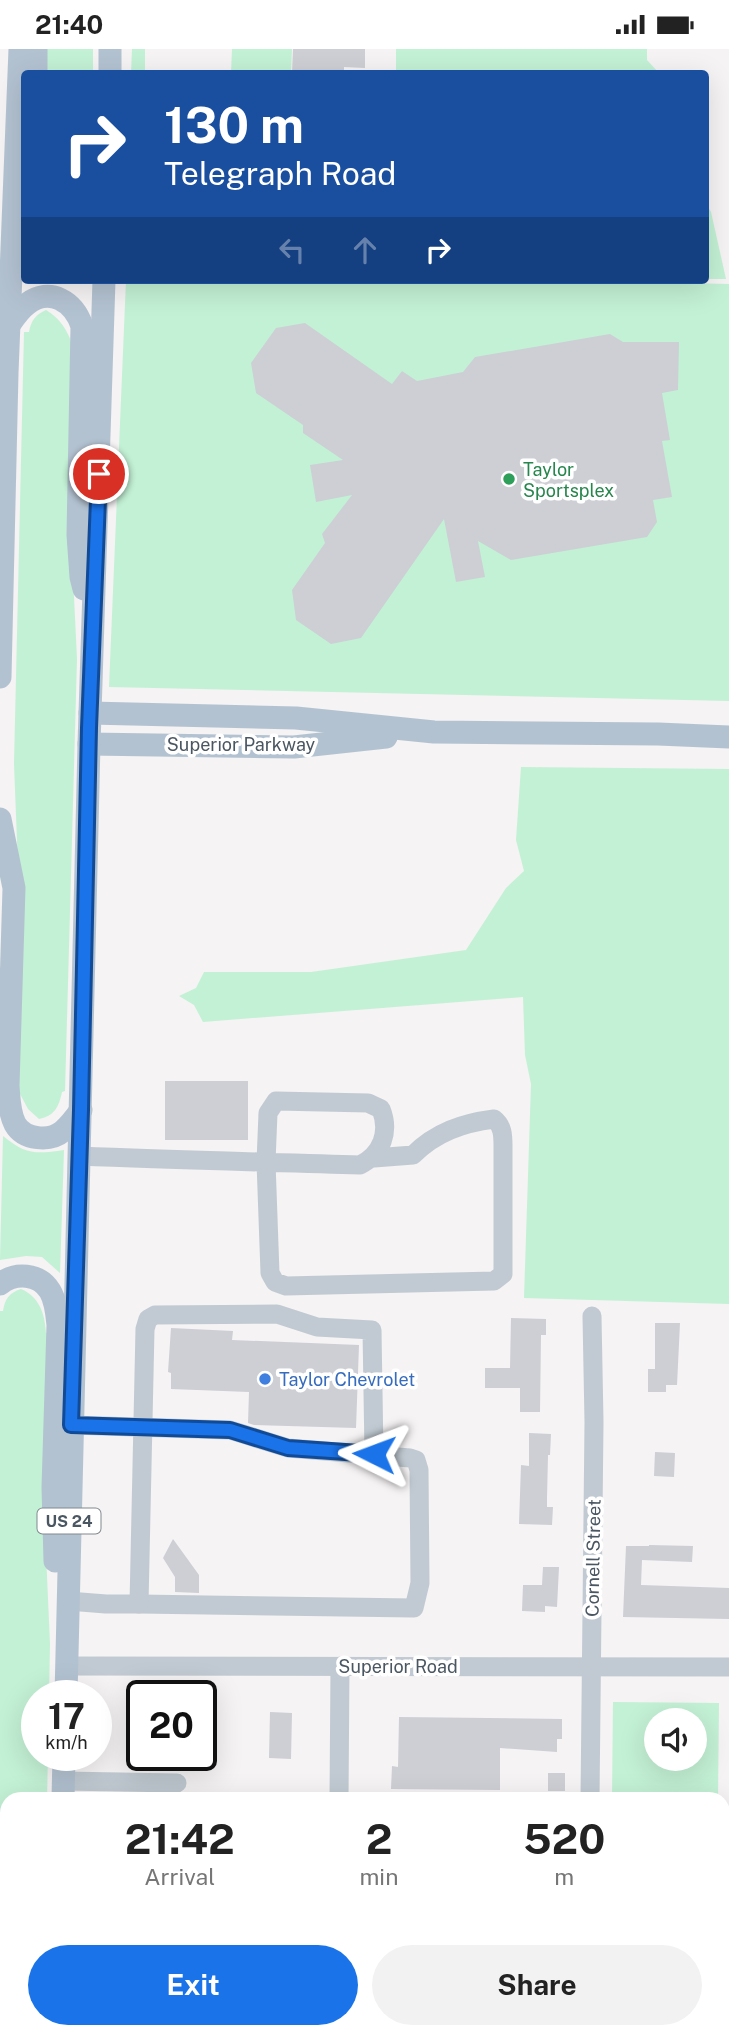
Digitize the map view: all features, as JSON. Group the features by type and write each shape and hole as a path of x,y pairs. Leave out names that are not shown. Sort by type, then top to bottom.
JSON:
{"main road":[{"path":"0,677 9,325 8,150 20,49"},
{"path":"36,49 36,70"},
{"path":"110,49 110,70"},
{"name":"US 24","path":"66,1680 89,744 104,284"},
{"path":"9,325 27,303 49,296 60,298 72,306 82,326 78,534 81,577 93,621"},
{"name":"Superior Parkway","path":"90,713 296,718 434,732 729,737"},
{"name":"Superior Parkway","path":"89,744 295,747 434,732"},
{"path":"0,819 14,888 8,1086 10,1110 15,1125 21,1131 42,1138 55,1136 64,1130 81,1110"},
{"path":"0,1284 17,1276 31,1276 42,1282 50,1291 55,1303 58,1325 52,1516 55,1561 68,1601"},
{"path":"63,1790 64,1771"}],"street":[{"path":"80,1156 267,1162 360,1165 373,1158 413,1154 443,1131 494,1119 501,1127 503,1146 503,1274 499,1279 494,1282 286,1286 275,1282 270,1273 267,1162 268,1113 276,1101 368,1103 380,1109 385,1120 385,1132 373,1158"},
{"path":"139,1604 145,1329 148,1319 163,1314 276,1314 317,1327 372,1330 374,1454"},
{"name":"Cornell Street","path":"590,1792 594,1422 592,1316"},
{"path":"68,1601 414,1608 420,1583 419,1470 416,1460 288,1448 230,1430 71,1425"},
{"name":"Superior Road","path":"66,1666 729,1667"},
{"path":"339,1792 340,1666"},
{"path":"63,1790 177,1783"}],"green space":[{"path":"41,49 93,49 93,70 40,70"},
{"path":"132,49 145,49 145,70 131,70"},
{"path":"232,49 292,49 291,70 231,70"},
{"path":"396,49 647,49 647,60 656,70 396,70"},
{"path":"709,209 711,212 726,279 709,279"},
{"path":"126,284 729,284 729,701 109,687"},
{"path":"46,310 63,325 73,346 71,535 77,659 65,1091 62,1092 53,1113 39,1119 28,1109 19,1092 18,866 14,764 24,332 29,332 34,319"},
{"path":"521,767 729,769 729,1304 524,1298 531,1084 525,1055 523,997 203,1022 194,1005 179,996 196,988 204,972 311,972 466,950 506,888 524,871 516,840"},
{"path":"3,1136 18,1147 32,1152 64,1150 60,1273 42,1257 26,1256 0,1260"},
{"path":"21,1289 33,1297 43,1313 46,1333 50,1333 44,1508 49,1680 21,1680 21,1771 48,1771 47,1792 0,1792 0,1311 3,1311 6,1300"},
{"path":"613,1702 719,1703 718,1792 612,1792"}],"building":[{"path":"293,49 365,49 365,68 292,70"},
{"name":"Taylor Sportsplex","path":"305,323 392,384 402,371 417,381 463,372 475,357 610,334 623,342 679,342 678,390 662,393 670,440 662,441 672,497 653,500 657,522 647,537 511,560 478,541 485,577 456,582 444,519 361,638 331,644 296,620 292,590 325,543 322,534 352,495 316,502 310,465 343,460 303,433 303,425 256,393 251,363 276,328"},
{"path":"165,1081 248,1081 248,1140 165,1140"},
{"path":"511,1318 546,1319 546,1335 541,1335 540,1412 520,1412 520,1388 485,1388 485,1368 510,1368"},
{"path":"655,1323 680,1323 677,1385 666,1385 666,1392 648,1392 648,1369 655,1369"},
{"name":"Taylor Chevrolet","path":"171,1328 233,1331 232,1340 359,1345 356,1428 254,1425 248,1423 249,1392 171,1389 171,1373 168,1372"},
{"path":"529,1433 551,1434 547,1507 553,1507 552,1525 519,1524 521,1465 529,1466"},
{"path":"655,1452 675,1453 674,1477 654,1476"},
{"path":"173,1539 199,1575 199,1593 175,1592 175,1577 163,1558"},
{"path":"626,1546 693,1546 692,1562 642,1560 641,1585 729,1588 729,1619 623,1617"},
{"path":"543,1567 559,1567 557,1607 545,1606 545,1612 522,1611 523,1585 542,1585"},
{"path":"270,1712 292,1713 291,1759 269,1758"},
{"path":"399,1717 562,1719 562,1739 557,1739 557,1752 500,1748 500,1790 391,1789 392,1766 398,1767"},
{"path":"548,1773 565,1773 565,1791 548,1791"}],"place":[{"name":"Taylor Sportsplex","path":"509,479"},
{"name":"Taylor Chevrolet","path":"265,1379"}],"route":[{"path":"99,474 89,728 71,1425 230,1430 288,1448 374,1454"}]}
